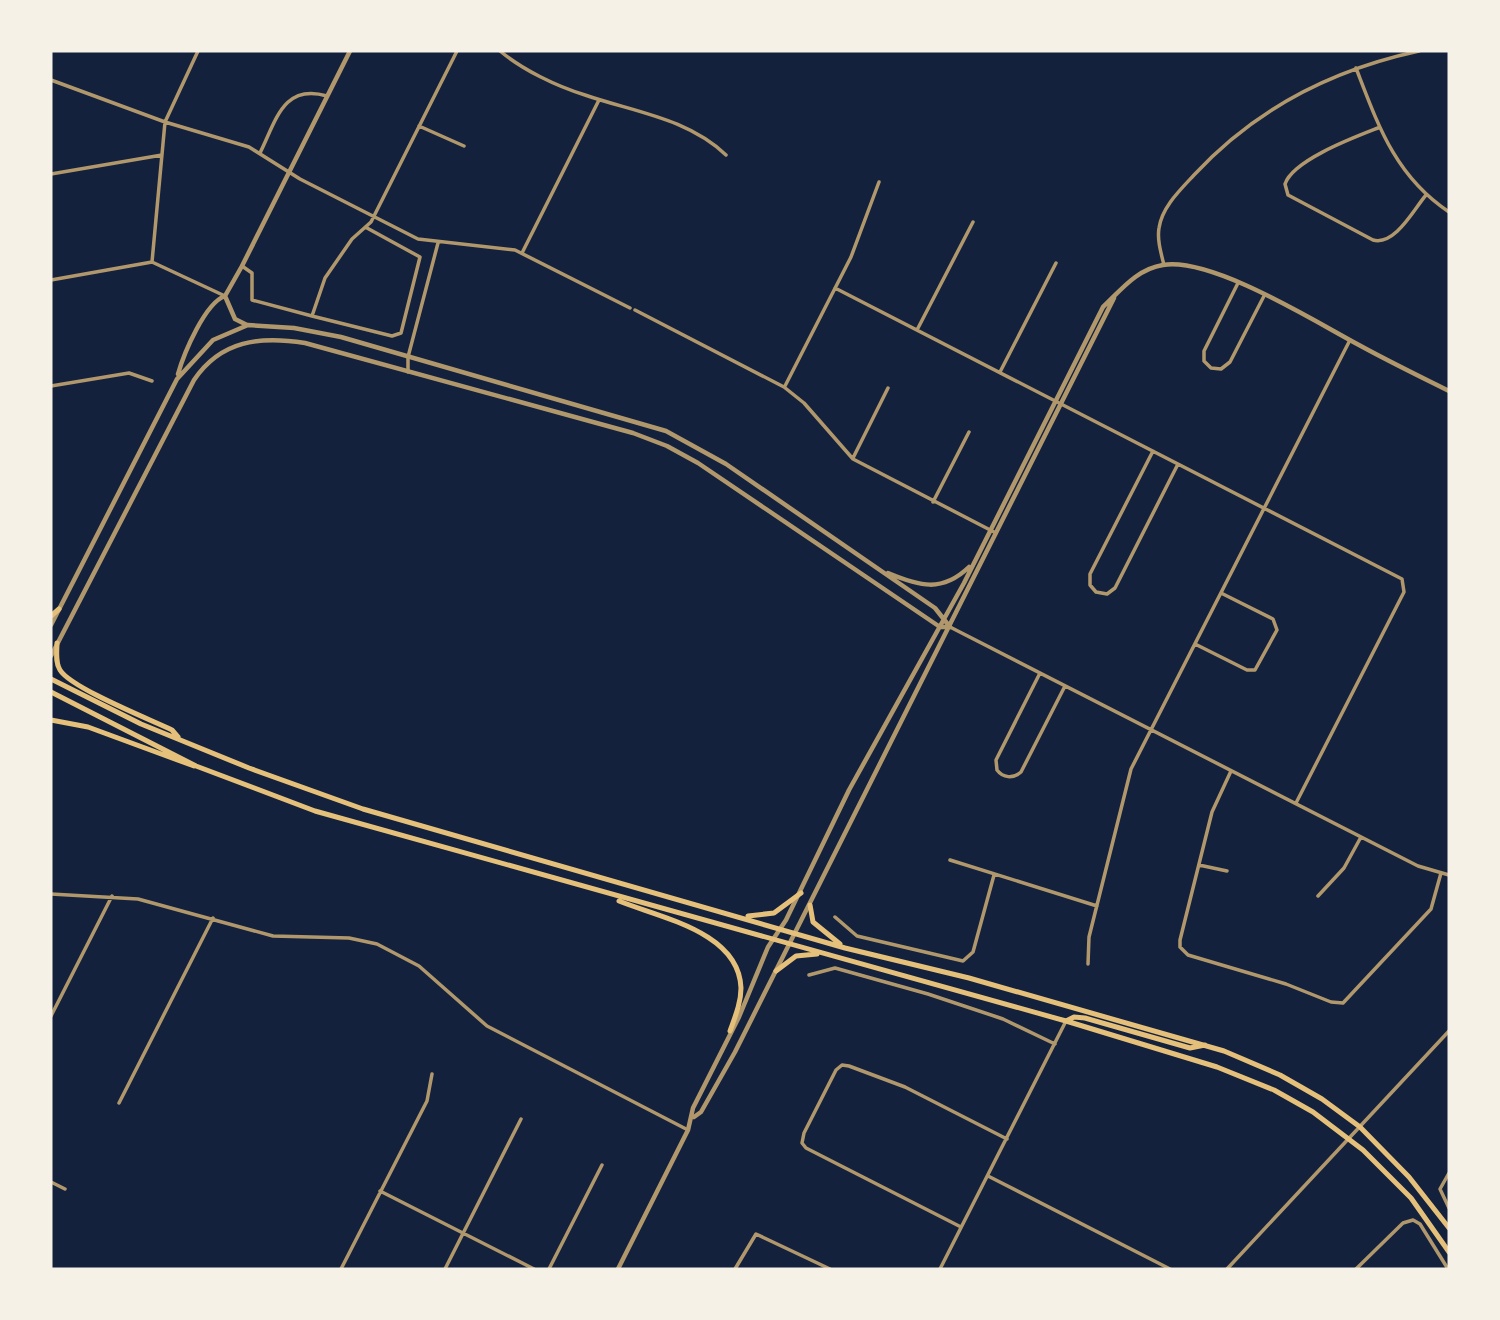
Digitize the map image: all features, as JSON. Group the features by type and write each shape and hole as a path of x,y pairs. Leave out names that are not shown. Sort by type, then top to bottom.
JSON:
{"main road":[{"path":"51,616 59,610"},
{"path":"57,643 57,660 62,673 78,685 172,730 180,740"},
{"path":"51,679 180,740 354,806 744,916 845,948 969,978 1206,1045 1280,1075 1322,1099 1360,1127 1409,1177 1449,1228"},
{"path":"51,692 195,766 315,811 1066,1021 1217,1067 1263,1085 1313,1112 1349,1139 1410,1198 1449,1252"},
{"path":"51,720 88,727 187,766 195,766"},
{"path":"597,892 703,935 723,949 736,967 740,983 739,1003 730,1031"},
{"path":"744,916 774,913 801,892"},
{"path":"810,905 813,922 845,948"},
{"path":"776,971 796,956 822,954"},
{"path":"1066,1021 1074,1017 1085,1018 1190,1048 1206,1045"}],"street":[{"path":"152,262 164,122 198,51"},
{"path":"51,625 177,379 208,310 217,299 225,296 242,266 350,51"},
{"path":"312,316 325,278 352,239 367,229 457,51"},
{"path":"500,51 528,69 599,100 691,129 710,139 726,155"},
{"path":"1164,265 1159,240 1161,218 1201,167 1238,133 1268,111 1312,86 1356,67 1419,51"},
{"path":"1356,67 1378,128 1395,159 1426,195 1449,212"},
{"path":"52,79 164,122 260,153 289,172 418,239 438,243 496,246 522,253 785,387 804,403 853,458 996,534"},
{"path":"260,153 286,102 305,93 327,96"},
{"path":"522,253 599,100"},
{"path":"419,126 464,146"},
{"path":"1378,128 1331,148 1292,173 1285,184 1288,195 1378,242 1391,238 1426,195"},
{"path":"51,174 162,155"},
{"path":"785,387 854,251 879,182"},
{"path":"917,330 973,222"},
{"path":"242,266 251,273 252,300 392,336 401,332 420,257 367,229"},
{"path":"408,372 408,357 438,243"},
{"path":"51,280 152,262 225,296 235,320 248,325 306,330 666,431 726,464 879,569 946,617 950,627"},
{"path":"1000,373 1056,263"},
{"path":"618,1269 688,1130 693,1118 693,1108 774,939 801,892 849,790 946,617 1103,307 1138,275 1164,265 1192,266 1238,283 1449,391"},
{"path":"1238,283 1204,351 1204,361 1211,368 1221,369 1230,362 1264,296"},
{"path":"835,288 1398,575 1405,582 1404,592 1296,803"},
{"path":"693,1118 701,1112 711,1097 796,933 1115,296"},
{"path":"177,379 202,349 223,334 248,325"},
{"path":"51,656 183,396 212,358 243,342 283,340 633,433 667,446 718,476 940,627 950,627 1418,866 1449,875"},
{"path":"1088,964 1089,937 1131,769 1350,340"},
{"path":"399,369 408,357"},
{"path":"51,386 130,373 152,381"},
{"path":"853,458 888,388"},
{"path":"933,502 969,432"},
{"path":"1153,451 1090,575 1090,584 1096,592 1107,594 1115,588 1178,464"},
{"path":"879,569 914,584 931,587 952,581 972,564"},
{"path":"1195,644 1247,670 1258,667 1277,630 1276,621 1221,593"},
{"path":"1040,673 997,757 997,769 1004,776 1012,777 1021,772 1065,686"},
{"path":"1231,771 1216,801 1180,940 1183,951 1339,1004 1347,1001 1431,909 1441,873"},
{"path":"1318,896 1343,868 1361,836"},
{"path":"950,860 1097,906"},
{"path":"1199,865 1227,871"},
{"path":"835,918 857,936 955,960 968,958 973,952 994,875"},
{"path":"51,894 112,896 157,903 213,918 256,934 284,938 349,938 395,951 428,973 486,1026 688,1130"},
{"path":"51,1016 112,896"},
{"path":"119,1102 213,918"},
{"path":"809,975 835,968 928,994 1003,1019 1055,1044"},
{"path":"940,1269 1066,1021"},
{"path":"1227,1269 1449,1031"},
{"path":"961,1227 806,1149 802,1143 804,1133 833,1075 842,1065 849,1066 905,1087 1007,1139"},
{"path":"341,1269 427,1101 432,1074"},
{"path":"445,1269 521,1119"},
{"path":"549,1269 602,1165"},
{"path":"1449,1173 1440,1185 1440,1193 1449,1208"},
{"path":"988,1175 1170,1269"},
{"path":"51,1182 65,1189"},
{"path":"380,1191 534,1269"},
{"path":"1356,1269 1381,1243 1411,1220 1420,1224 1448,1269"},
{"path":"735,1269 756,1234 830,1269"}]}
